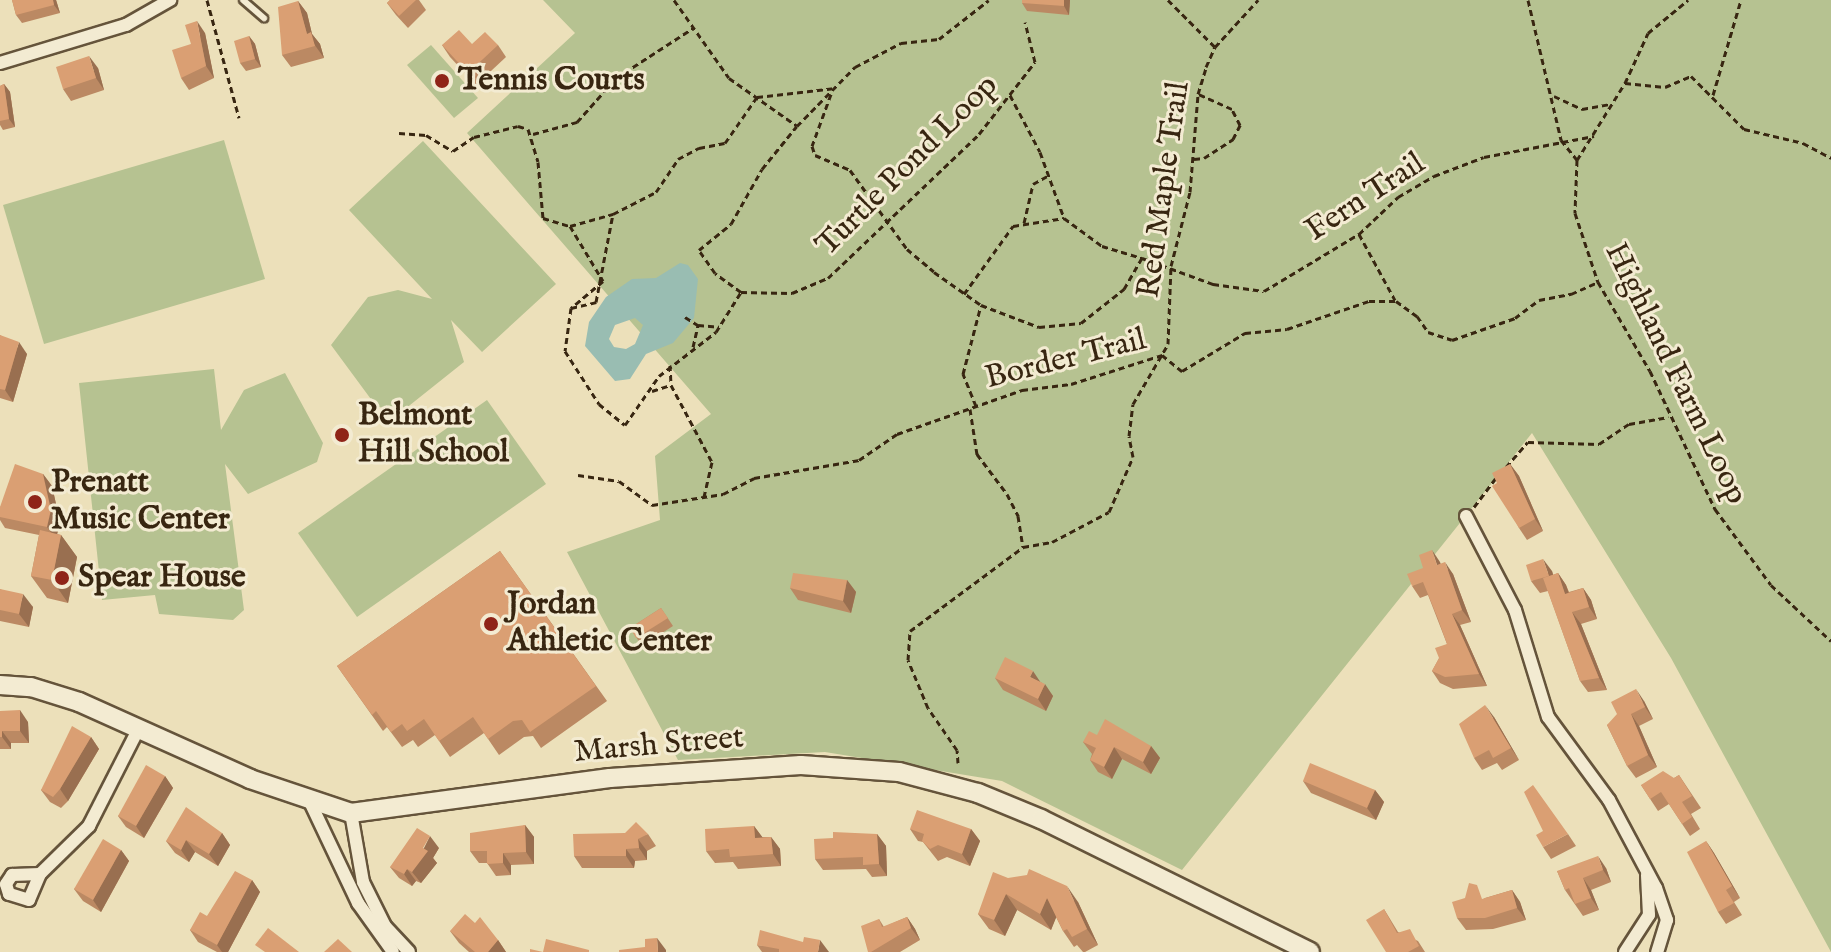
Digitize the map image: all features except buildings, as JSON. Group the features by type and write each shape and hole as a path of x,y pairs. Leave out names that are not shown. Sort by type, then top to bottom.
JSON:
{"street":[{"path":"0,63 126,25 170,0"},
{"path":"1466,516 1515,610 1548,717 1609,800 1645,864 1667,920 1657,952"},
{"name":"Marsh Street","path":"0,685 31,687 79,702 311,804 351,813 610,778 801,765 875,768 950,784 1041,819 1310,952"},
{"path":"40,874 89,826 139,728"},
{"path":"311,804 358,903 393,952"},
{"path":"351,813 363,882 385,926 409,952"},
{"path":"1625,952 1649,915 1645,864"}],"lane":[{"path":"243,0 264,18"}],"path":[{"path":"207,0 239,118"},
{"path":"674,0 713,60 797,126"},
{"name":"Turtle Pond Loop","path":"989,0 939,39 901,43 872,56 797,126 762,169 736,218 698,254 741,292 792,293 828,278 887,218 979,134 1010,95 1035,62 1025,22"},
{"path":"1168,0 1215,47"},
{"path":"1528,0 1561,140 1577,160 1625,83 1648,33 1688,0"},
{"path":"1713,95 1741,0"},
{"name":"Red Maple Trail","path":"1162,355 1168,344 1171,266 1190,192 1198,94 1215,47 1256,2"},
{"path":"399,133 426,135 453,151 474,137 508,128 518,126 533,134 577,122 616,78 693,28"},
{"path":"1625,83 1669,87 1686,76 1713,95 1744,129 1803,143 1831,158"},
{"path":"533,134 541,213 547,221 570,226 613,214 656,192 687,152 725,143 757,97 837,88"},
{"path":"831,94 812,151 850,170 911,253 981,305 1039,327 1081,323 1124,289 1142,258"},
{"path":"1193,159 1204,158 1233,139 1240,125 1232,109 1198,94"},
{"path":"964,294 1007,231 1024,223 1064,218 1049,175 1010,95"},
{"path":"1553,96 1582,109 1610,104"},
{"name":"Fern Trail","path":"1064,218 1102,246 1171,266 1213,284 1264,291 1359,234 1398,197 1434,176 1484,157 1594,136"},
{"name":"Highland Farm Loop","path":"1577,160 1575,213 1598,282 1650,371 1715,509 1740,547 1831,641"},
{"path":"1024,223 1033,184 1049,175"},
{"path":"571,308 596,302 603,281 603,248 613,214"},
{"path":"570,226 603,281"},
{"path":"1359,234 1396,301 1417,316 1428,332 1452,340 1515,318 1539,300 1571,294 1598,282"},
{"path":"603,281 571,308 565,351 599,404 625,425 670,365 719,327 741,292"},
{"name":"Border Trail","path":"578,475 619,481 652,505 723,494 754,478 859,460 897,434 976,406 1162,355 1182,371 1245,333 1287,329 1369,301 1396,301"},
{"path":"976,406 962,381 981,305"},
{"path":"685,317 698,325 719,327"},
{"path":"693,347 698,325"},
{"path":"958,763 957,750 928,708 908,660 910,631 1023,547 1052,542 1109,512 1133,457 1129,436 1133,404 1162,355"},
{"path":"670,365 671,385 711,458 704,496"},
{"path":"650,391 671,385"},
{"path":"970,408 977,454 1007,494 1018,516 1023,547"},
{"path":"1466,516 1528,442 1599,444 1629,424 1670,417"}],"green space":[{"path":"543,0 1831,0 1831,952 1671,658 1532,433 1182,870 1002,781 825,752 678,760 567,552 660,520 655,456 711,414 467,133 575,33"},
{"name":"Tennis Courts","path":"431,45 478,98 454,118 407,65"},
{"path":"224,140 265,279 44,344 3,205"},
{"path":"423,141 556,284 482,352 451,320 464,362 400,413 376,406 331,345 368,297 398,290 432,299 349,210"},
{"path":"214,369 221,430 244,390 285,373 323,443 317,462 248,494 225,464 244,610 233,620 159,614 155,595 102,600 79,383"},
{"path":"487,400 546,484 357,617 298,533"}],"water":[{"path":"680,263 688,265 698,279 694,318 673,343 646,354 630,379 615,381 585,346 589,322 606,297 632,279 656,278","holes":["635,318 643,325 635,344 626,349 614,347 609,339 615,325"]}],"place":[{"name":"Tennis Courts","path":"442,81"},
{"name":"Belmont Hill School","path":"342,435"},
{"name":"Prenatt Music Center","path":"35,502"},
{"name":"Spear House","path":"62,578"},
{"name":"Jordan Athletic Center","path":"491,624"}]}
